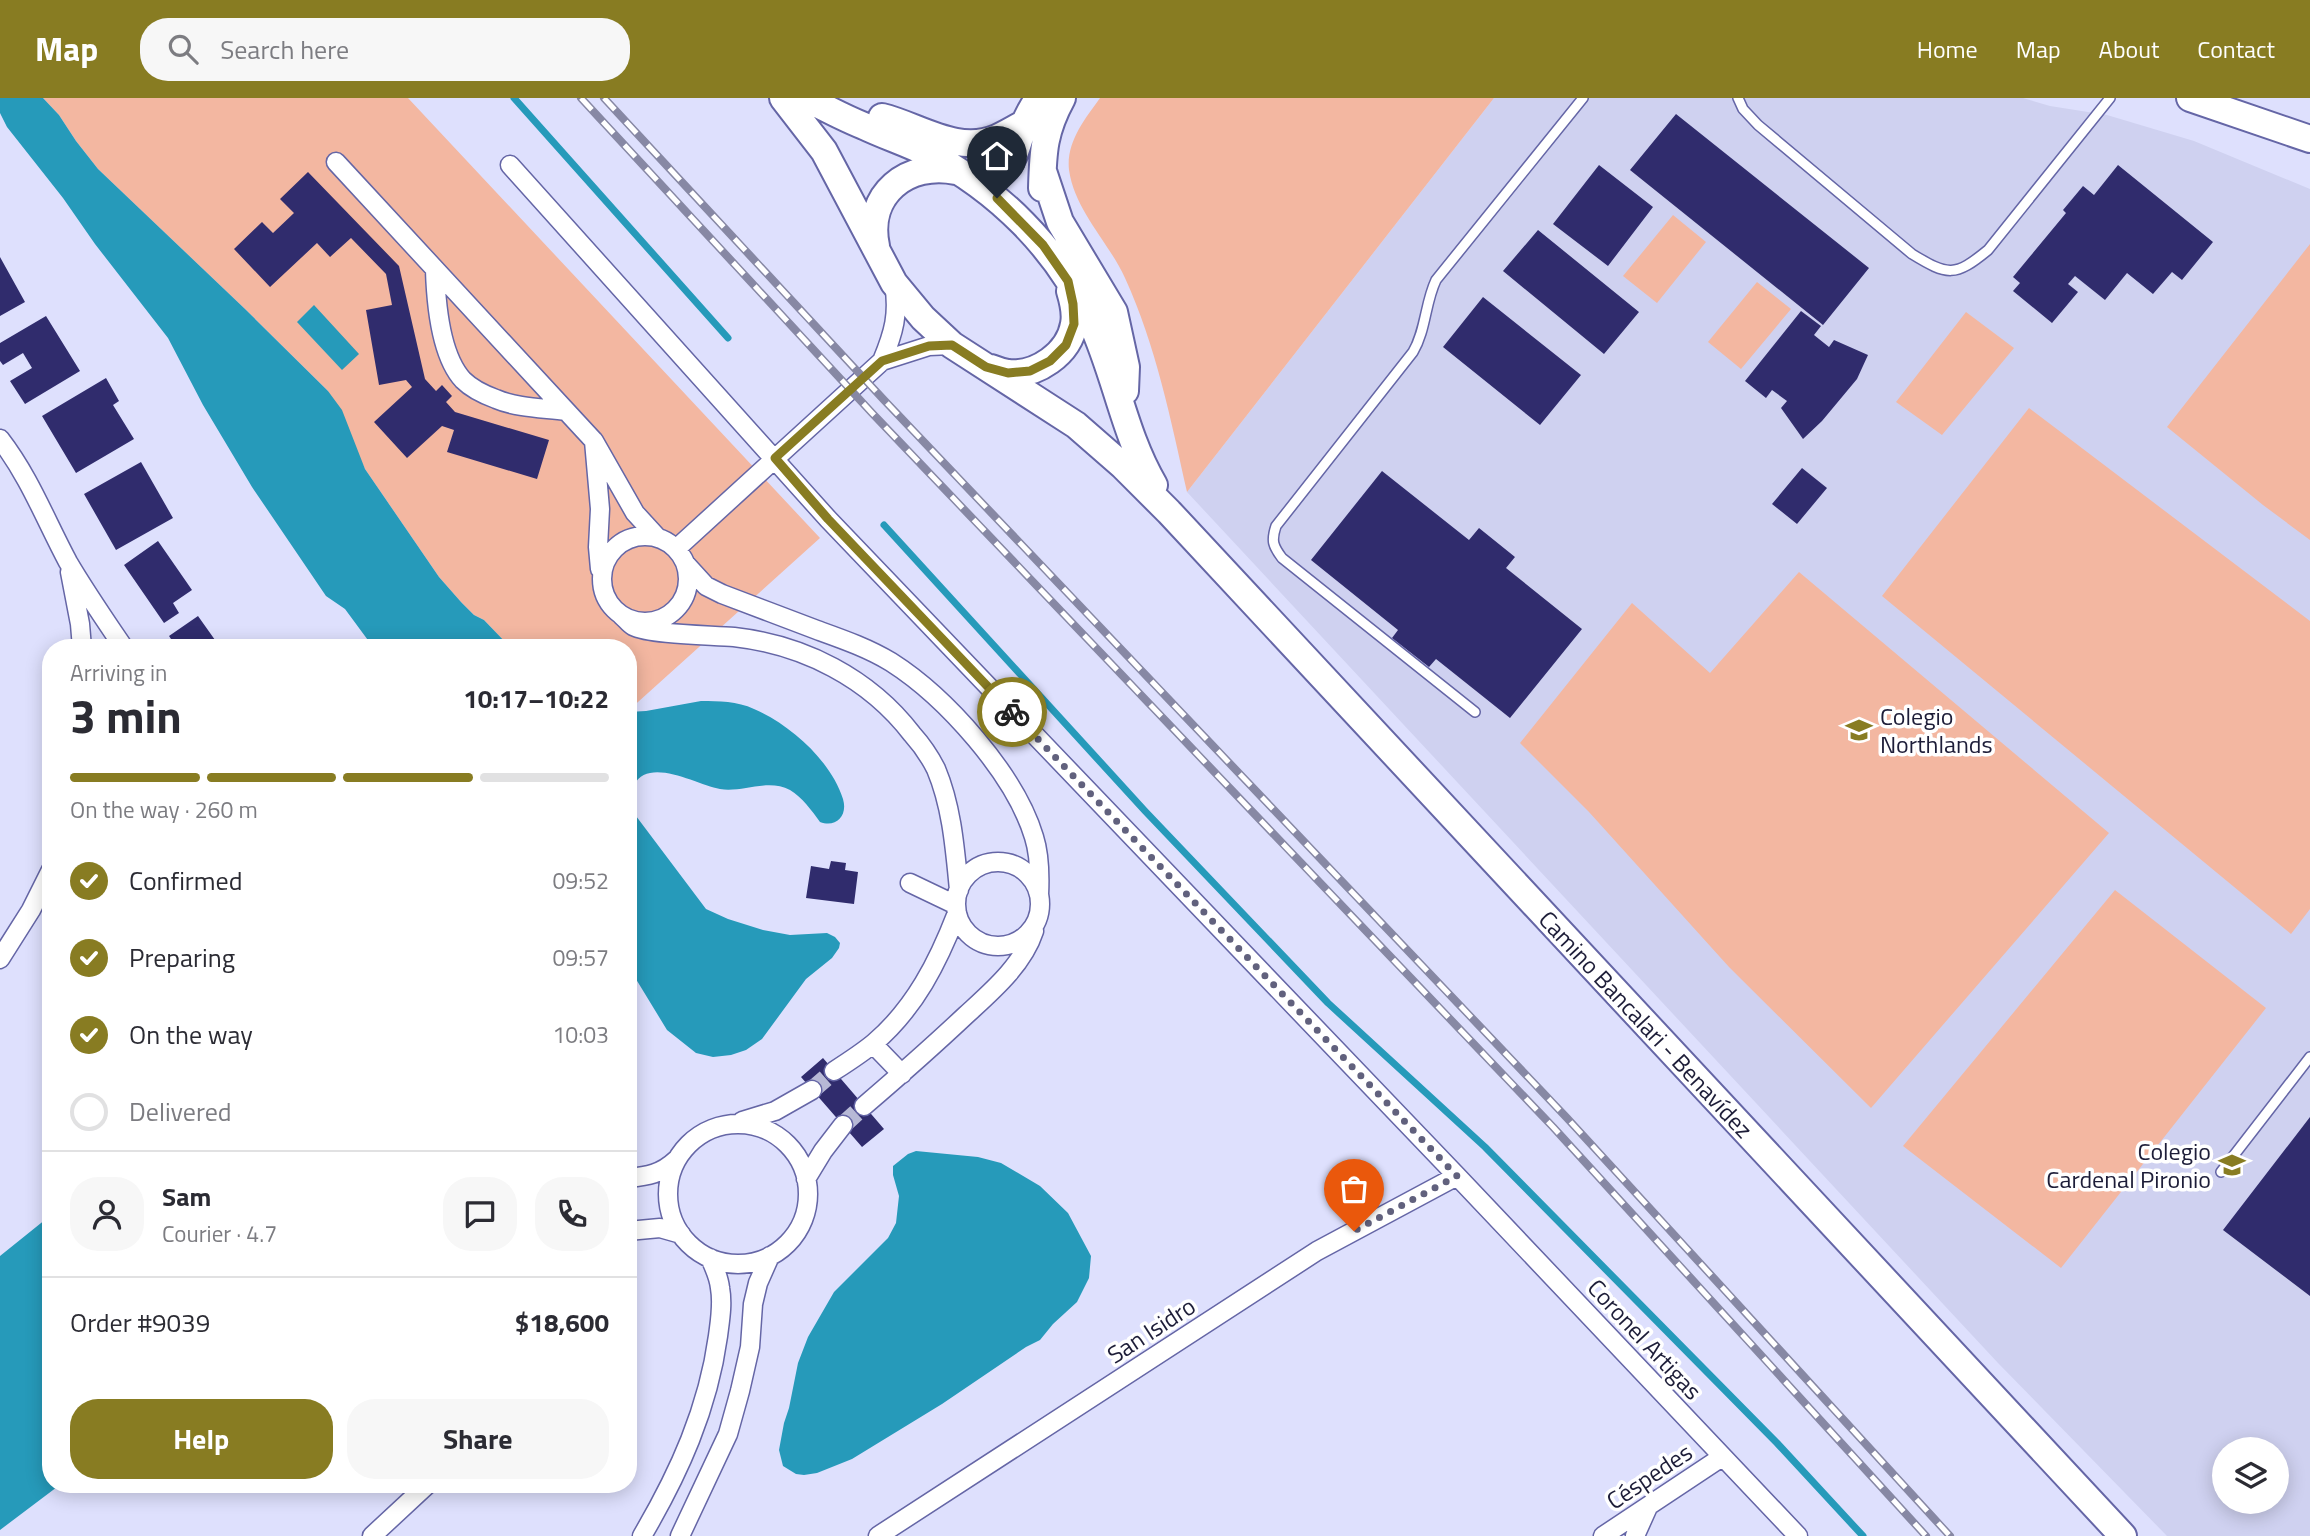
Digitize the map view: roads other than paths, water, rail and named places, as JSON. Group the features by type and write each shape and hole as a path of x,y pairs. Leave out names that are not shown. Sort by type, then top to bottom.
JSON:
{"main road":[{"name":"Camino Bancalari - Benavídez","path":"783,98 824,151 894,283 923,318 952,345 1076,425 1123,466 1169,512 2123,1536"},
{"path":"878,254 874,234 877,213 886,194 900,180 919,170 939,168 968,178 997,177 1007,169 1015,156 1025,122 1038,98"},
{"path":"1043,245 1041,209 1044,147 1050,122 1062,98"},
{"path":"2190,98 2310,139"},
{"name":"Camino Bancalari - Benavídez","path":"815,103 927,153 968,178 997,198 1043,245 1093,324 1141,463 1169,512"},
{"path":"815,103 896,120 950,141 967,144 997,138 1025,122"},
{"path":"1042,171 1060,222 1114,312 1126,367 1125,418"},
{"path":"986,367 1008,373 1030,371 1050,361 1066,345 1074,324 1068,281"}],"street":[{"path":"336,162 594,441 635,513 658,538 681,556 706,586 853,643 889,661 920,683 944,705 997,767 1024,812 1035,838 1040,867 1038,917 1032,936 997,985 864,1106"},
{"name":"Coronel Artigas","path":"510,166 838,529 1798,1536"},
{"path":"435,270 436,302 443,335 452,363 463,380 498,400 566,411"},
{"path":"882,361 894,331 897,314 894,283"},
{"path":"681,556 775,458 882,361 929,346 952,345"},
{"path":"0,439 15,458 40,502 68,561 118,639"},
{"path":"594,441 600,509 598,547 601,580 609,604 633,626 647,630 736,637 783,646 837,669 866,688 897,714 935,768 951,823 957,902 963,927 974,938 995,945 1018,940 1030,931 1038,917"},
{"path":"601,580 607,556 619,544 641,536 658,538"},
{"path":"621,615 635,621 651,622 672,612 682,600 687,586 681,556"},
{"path":"68,561 81,639"},
{"path":"834,1071 873,1044 900,1018 918,993 934,968 957,902 972,871 986,864 1001,862 1023,870 1033,881 1039,895"},
{"path":"910,883 957,902"},
{"path":"0,959 42,888"},
{"path":"873,1044 902,1074"},
{"path":"637,1177 654,1175 667,1169 696,1138 708,1131 775,1111 812,1090"},
{"path":"680,1536 728,1434 750,1347 753,1304 758,1283 771,1256 791,1239 804,1217 808,1192 797,1157 780,1138 759,1127 734,1123"},
{"path":"806,1179 843,1125"},
{"path":"678,1157 672,1170 668,1196 674,1223 681,1234 699,1251 721,1262 746,1263 771,1256"},
{"name":"San Isidro","path":"878,1536 1317,1251 1457,1176"},
{"path":"637,1230 660,1228 681,1234"},
{"path":"642,1536 666,1496 690,1446 715,1356 721,1290 709,1258"},
{"name":"Céspedes","path":"1603,1536 1722,1457"},
{"path":"372,1536 418,1493"},
{"path":"1635,1536 1649,1506"}],"lane":[{"path":"1475,712 1282,558 1273,547 1272,537 1276,526 1420,342 1431,290 1436,281 1583,98"},
{"path":"1738,98 1743,109 1758,125 1912,254 1945,271 1968,266 1988,250 2110,98"},
{"path":"2221,1172 2310,1057"}],"water":[{"path":"0,98 43,98 59,115 98,169 328,391 342,410 365,469 439,577 474,615 484,620 502,639 367,639 345,609 326,596 252,487 203,405 168,338 7,127 0,113"},
{"path":"314,305 359,354 342,370 297,322"},
{"path":"701,701 721,701 741,704 768,716 795,734 829,771 843,799 842,815 836,822 820,822 799,796 773,785 728,790 662,772 651,773 637,782 637,712"},
{"path":"637,817 706,909 763,930 790,935 827,933 840,943 832,958 806,979 762,1039 746,1050 713,1057 696,1053 667,1030 637,981"},
{"path":"916,1151 978,1157 1001,1163 1040,1186 1068,1213 1091,1256 1089,1278 1077,1302 1040,1340 852,1459 817,1473 796,1474 783,1466 779,1450 798,1363 808,1337 834,1292 888,1238 896,1223 899,1196 893,1166"},
{"path":"42,1222 42,1493 49,1493 0,1530 0,1256"}],"waterway":[{"path":"514,98 728,338"},
{"path":"884,525 1145,811 1328,1003 1485,1147 1777,1443 1863,1536"}],"tunnel":[{"path":"812,1090 834,1071"},
{"path":"843,1125 864,1106"}],"railway":[{"path":"581,98 872,413 1553,1127 1926,1536"},
{"path":"604,98 884,400 1567,1118 1950,1536"}],"place":[{"name":"Colegio Northlands","path":"1859,730"},
{"name":"Colegio Cardenal Pironio","path":"2232,1165"}]}
